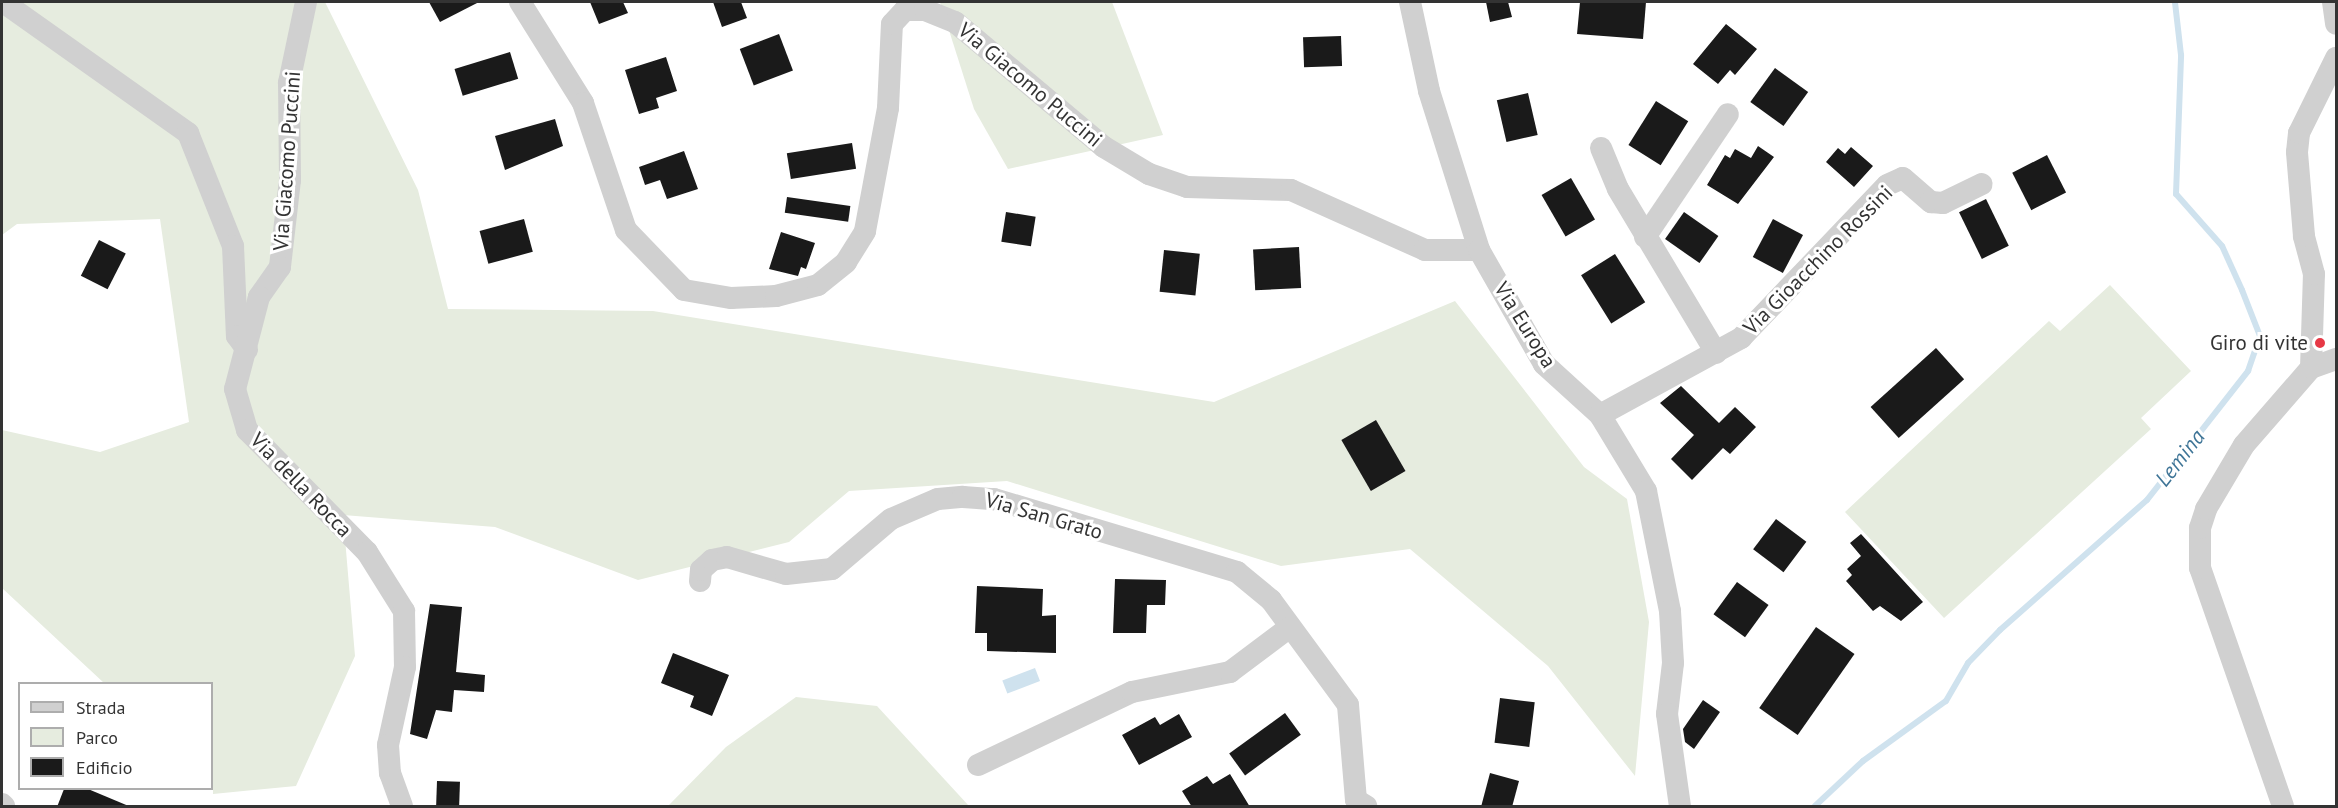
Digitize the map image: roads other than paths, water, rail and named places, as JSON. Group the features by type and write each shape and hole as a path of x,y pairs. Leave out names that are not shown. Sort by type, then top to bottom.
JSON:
{"street":[{"path":"3,2 188,133 233,246 237,336 246,350"},
{"name":"Via Giacomo Puccini","path":"246,350 259,297 280,267 286,233 289,83 306,2"},
{"name":"Via Giacomo Puccini","path":"520,2 582,103 626,230 684,290 731,298 776,296 818,285 846,262 865,231 888,108 892,24 905,10 925,10 955,22 1104,147 1149,174 1186,187 1291,190 1425,250 1479,250"},
{"name":"Via Europa","path":"1410,2 1432,101 1479,250 1544,364 1600,415 1646,491 1670,611 1673,663 1666,714 1680,807"},
{"path":"2333,2 2337,24"},
{"path":"2311,368 2314,274 2304,236 2297,152 2299,133 2337,58"},
{"path":"1645,237 1728,114"},
{"path":"1601,148 1645,237 1716,353"},
{"name":"Via Gioacchino Rossini","path":"1600,415 1716,353 1766,314 1887,185 1903,178 1931,202 1943,203 1982,184"},
{"name":"Via della Rocca","path":"246,350 235,389 247,430 367,552 404,612 405,667 388,744 402,807"},
{"path":"2283,807 2246,712 2200,568 2200,528 2206,508 2244,445 2311,368 2337,359"},
{"name":"Via San Grato","path":"700,581 707,565 727,557 786,573 832,569 880,526 913,507 938,499 982,497 1237,572 1271,600 1348,705 1356,800 1366,807"},
{"path":"978,765 1132,692 1230,672 1290,627"}],"water":[{"path":"1035,668 1040,681 1007,694 1002,681"}],"waterway":[{"name":"Lemina","path":"1815,806 1863,761 1946,701 1968,663 2000,630 2147,500 2248,371 2260,336 2242,290 2222,246 2176,194 2181,55 2175,2"}],"place":[{"name":"Giro di vite","path":"2320,343"}]}
